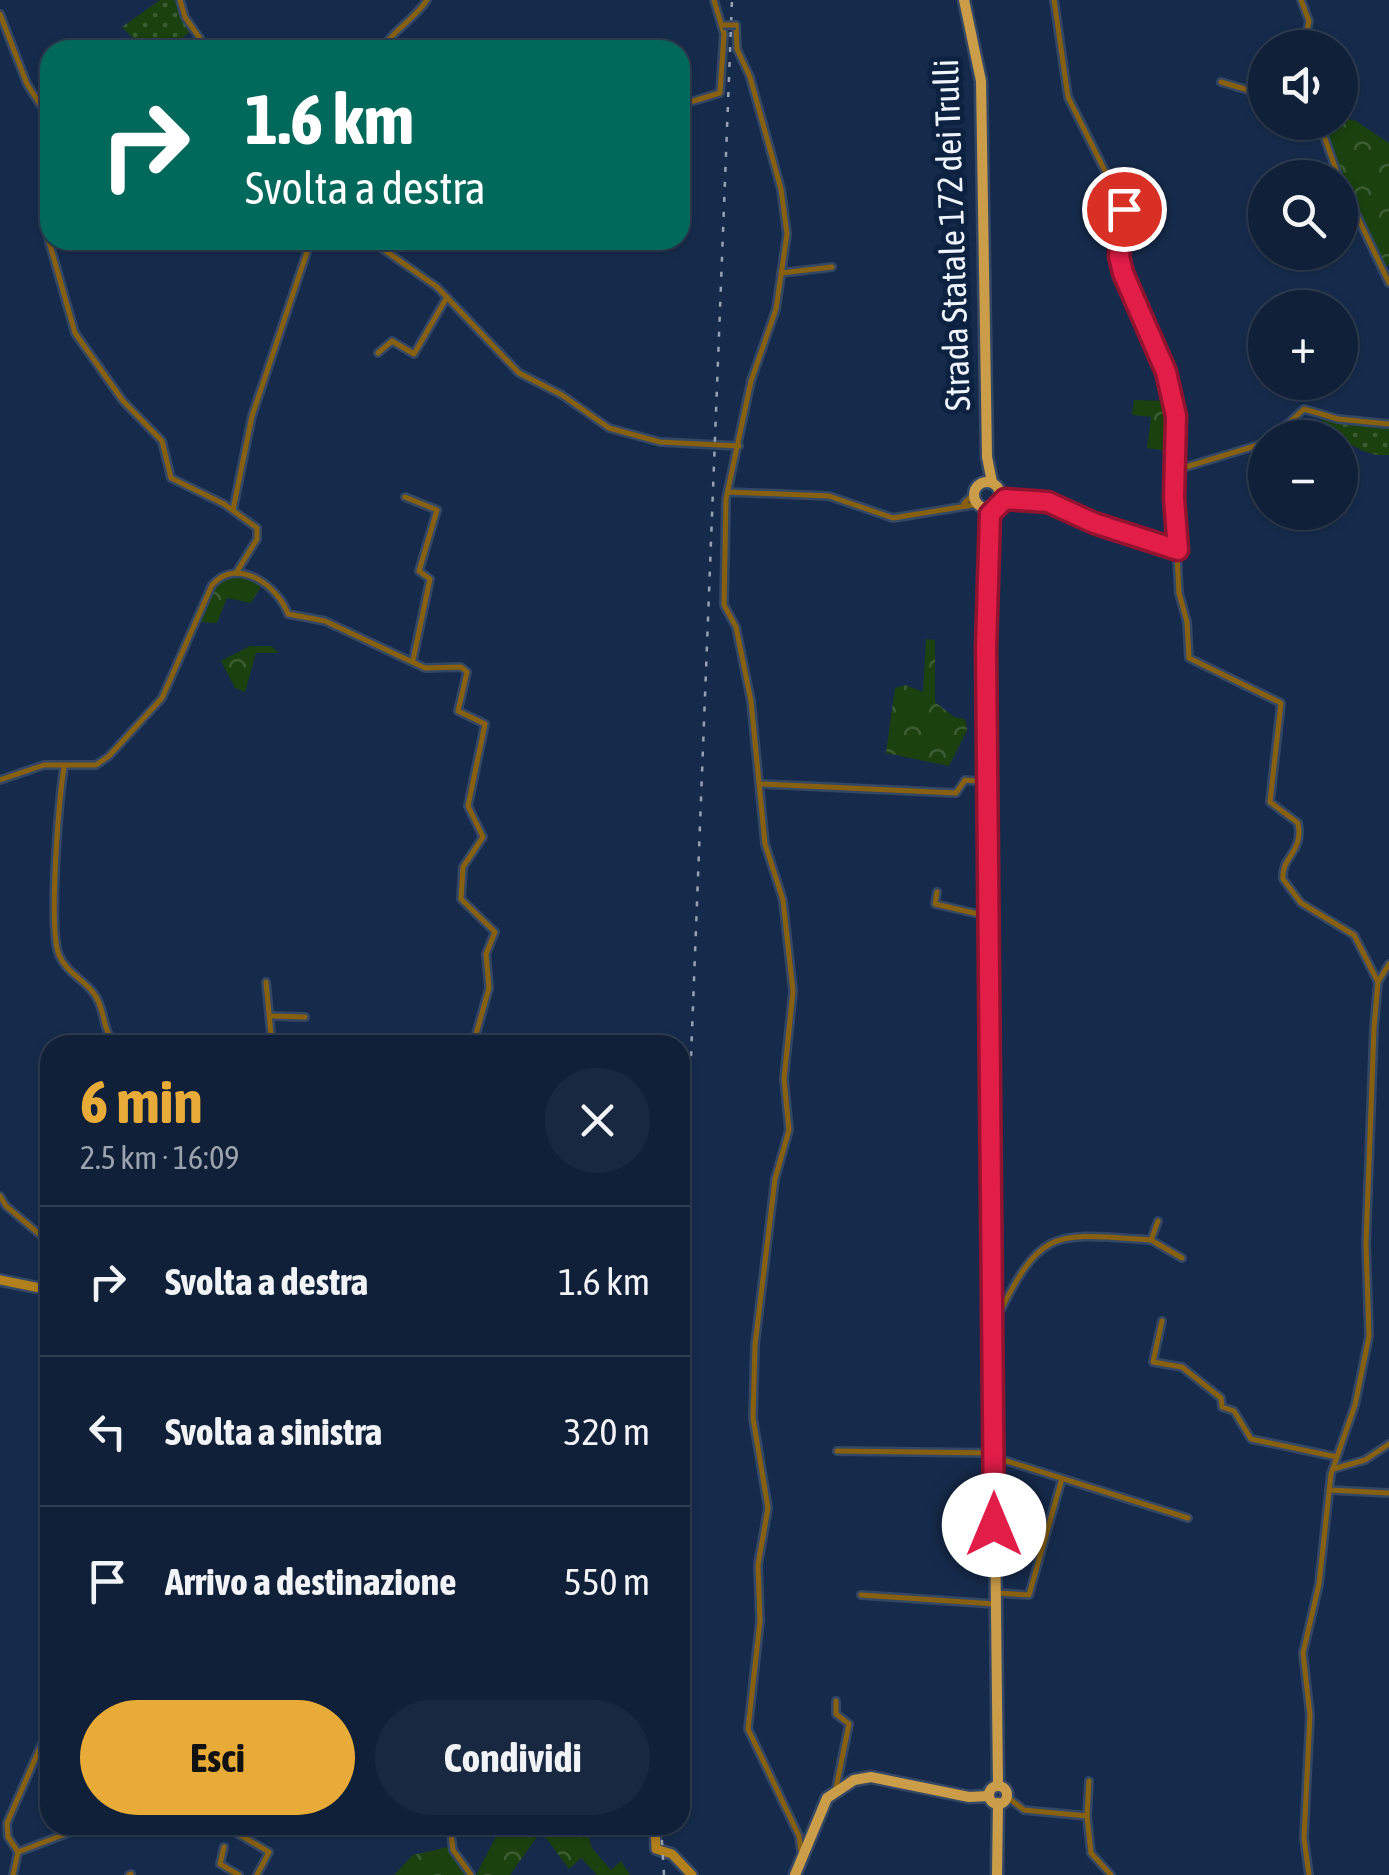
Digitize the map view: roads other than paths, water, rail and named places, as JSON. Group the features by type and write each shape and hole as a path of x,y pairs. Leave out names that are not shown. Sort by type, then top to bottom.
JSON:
{"main road":[{"name":"Strada Statale 172 dei Trulli","path":"964,0 981,81 988,496"},
{"path":"988,496 986,782 997,1875"},
{"path":"795,1875 823,1804 836,1789 871,1777 968,1797 998,1798"}],"street":[{"path":"180,0 185,17 201,40"},
{"path":"387,40 427,0"},
{"path":"690,102 720,93 723,25 714,0"},
{"path":"1054,0 1068,97 1125,211 1119,256 1166,372 1176,416 1179,593 1187,622 1189,658 1280,703 1270,802 1298,822 1300,833 1298,848 1284,865 1283,879 1301,903 1354,935 1378,982"},
{"path":"1301,0 1309,22 1307,30"},
{"path":"0,15 27,84 40,104"},
{"path":"723,25 736,25 737,48 750,77 786,216 776,309 751,381 728,492 724,604 736,627 762,784 765,844 783,900 793,992 784,1079 789,1130 775,1179 755,1345 752,1418 768,1508 758,1565 760,1621 748,1729 800,1836 801,1854"},
{"path":"1221,82 1248,90"},
{"path":"1358,219 1389,283"},
{"path":"52,250 80,343 124,401 162,441 171,478 233,510 258,530 236,573"},
{"path":"233,510 252,419 308,250"},
{"path":"384,250 447,297 519,373 562,395 608,428 660,442 739,446"},
{"path":"781,274 832,267"},
{"path":"378,353 392,341 414,354 447,297"},
{"path":"1292,420 1304,409 1348,420"},
{"path":"1358,421 1389,424"},
{"path":"1176,470 1248,448"},
{"path":"728,492 828,496 891,518 988,496 1048,502 1094,523 1178,550"},
{"path":"405,496 437,510 419,572 430,579 413,660"},
{"path":"0,780 44,765 96,766 152,711 175,672 212,586 224,576 236,573 275,589 288,614 325,621 426,668 461,667 466,672 458,711 485,724 468,806 483,836 463,868 461,899 496,932 486,954 489,988 476,1035"},
{"path":"64,767 58,821 58,950 70,972 97,998 107,1035"},
{"path":"762,784 956,793 969,779 986,782"},
{"path":"937,892 935,904 987,916"},
{"path":"1309,1875 1304,1838 1310,1715 1303,1654 1320,1584 1333,1469 1355,1406 1369,1336 1366,1244 1378,982 1389,964"},
{"path":"266,982 272,1035"},
{"path":"272,1016 305,1018"},
{"path":"0,1196 6,1206 40,1235"},
{"path":"1151,1240 1158,1221"},
{"path":"994,1322 1032,1254 1050,1243 1083,1235 1151,1240 1182,1258"},
{"path":"0,1280 40,1288"},
{"path":"1162,1321 1153,1362 1182,1367 1220,1398 1222,1407 1234,1410 1251,1439 1337,1458"},
{"path":"1333,1469 1365,1460 1389,1444"},
{"path":"838,1451 994,1455 1061,1482 1188,1518"},
{"path":"861,1595 995,1599 1028,1595 1061,1482"},
{"path":"1329,1490 1389,1493"},
{"path":"836,1702 836,1714 849,1724 836,1789"},
{"path":"12,1875 18,1852 8,1837 7,1823 40,1747"},
{"path":"1090,1781 1087,1816 1091,1853 1111,1875"},
{"path":"998,1798 1024,1810 1087,1816"},
{"path":"18,1852 63,1835"},
{"path":"240,1835 270,1852 257,1875"},
{"path":"451,1835 453,1850 471,1875"},
{"path":"655,1835 656,1849 672,1854 692,1875"},
{"path":"224,1848 220,1860 225,1872 239,1875"}],"railway":[{"path":"690,1083 732,0"},
{"path":"662,1835 664,1875"}]}
